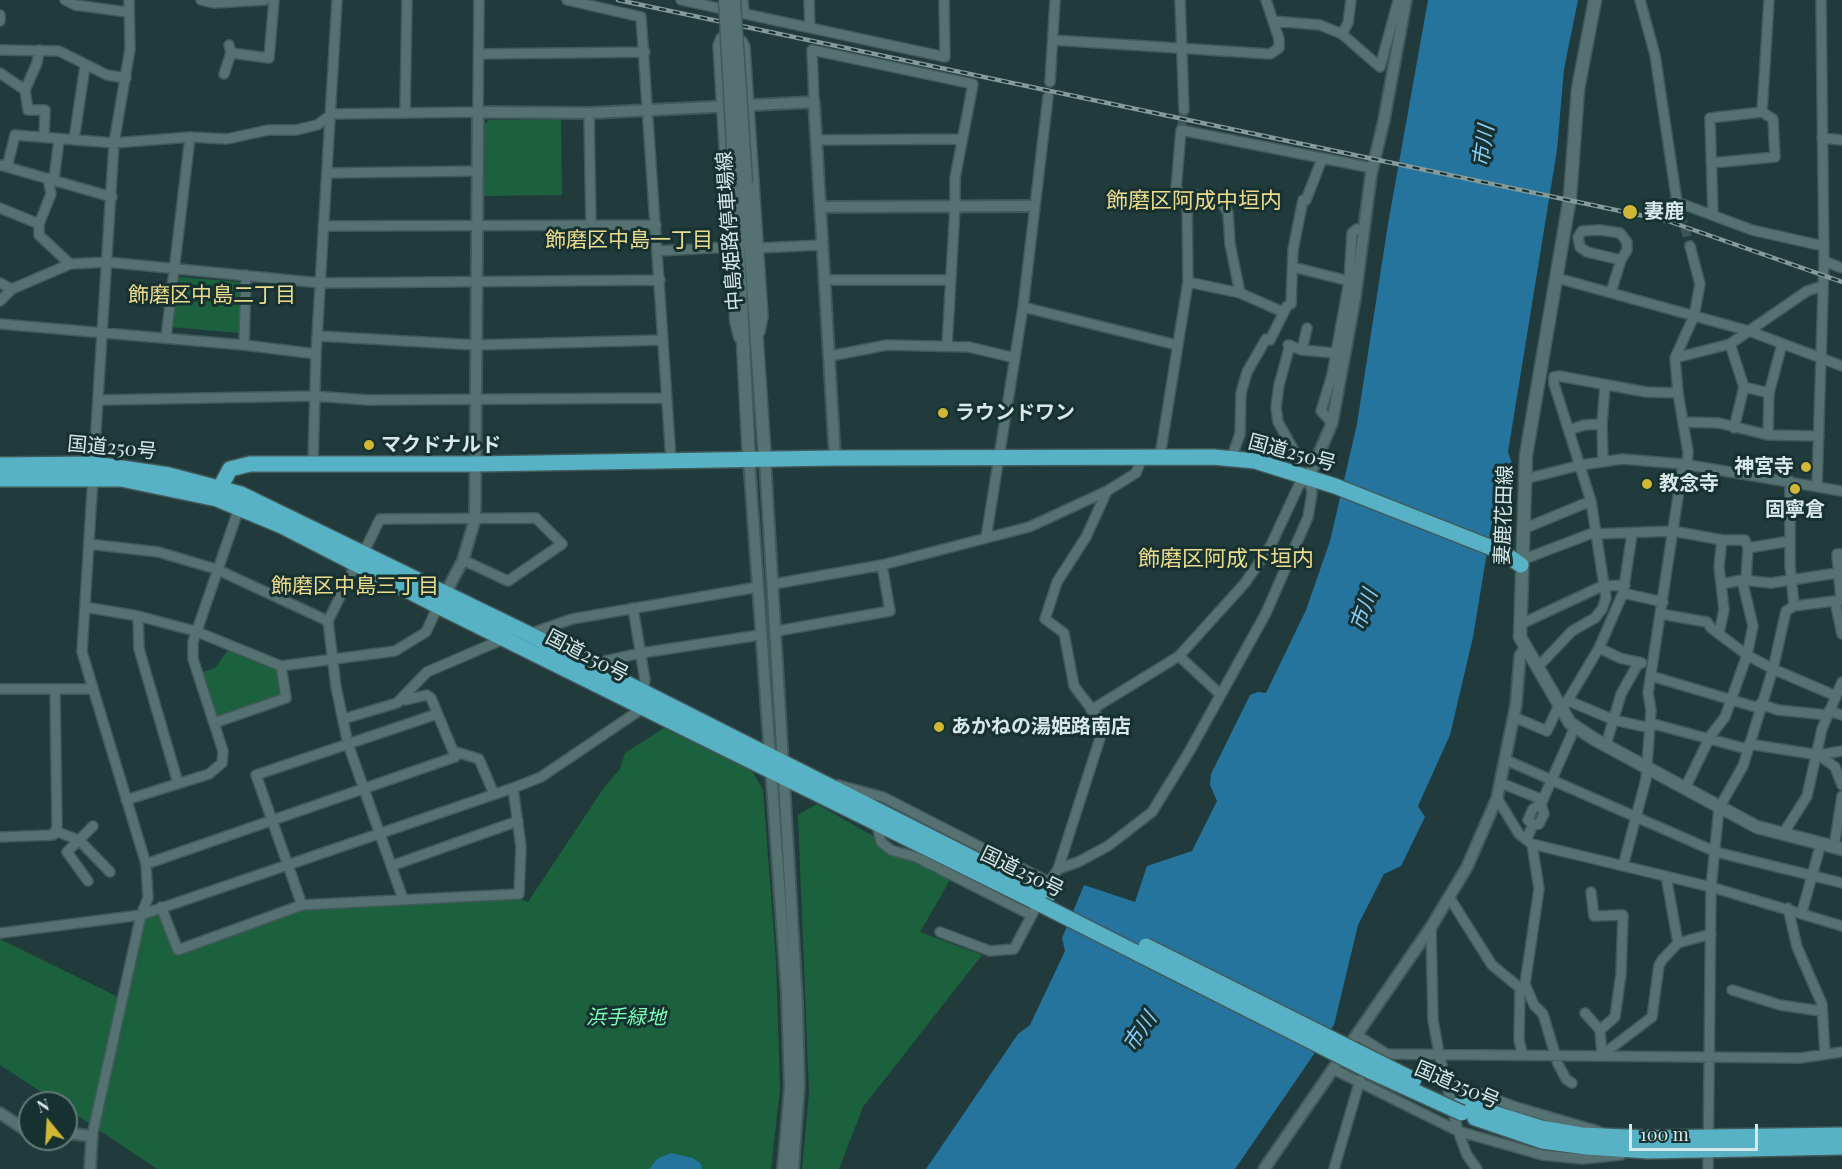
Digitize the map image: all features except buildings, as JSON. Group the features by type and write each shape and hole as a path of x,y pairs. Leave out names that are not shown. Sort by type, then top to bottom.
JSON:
{"highway":[{"name":"国道250号","path":"218,493 230,470 250,464 476,464 835,458 1160,456 1231,459 1255,461 1335,486 1502,552 1521,563"},
{"name":"国道250号","path":"0,465 94,471 157,485 241,494 442,600 502,636 643,708 777,767 827,784 1042,899 1462,1108 1542,1141 1649,1151 1709,1143 1842,1135"},
{"name":"国道250号","path":"0,479 94,471"},
{"name":"国道250号","path":"218,493 239,508 360,558"},
{"name":"国道250号","path":"442,600 529,634 596,667 877,825 1042,899"},
{"name":"国道250号","path":"1462,1108 1541,1128 1581,1135 1709,1143 1842,1147"}],"main road":[{"name":"中島姫路停車場線","path":"734,0 741,184 743,355 757,460"},
{"name":"妻鹿花田線","path":"1595,0 1578,89 1570,197 1536,384 1525,479 1519,625 1525,648 1575,727 1757,827 1838,848"},
{"name":"中島姫路停車場線","path":"718,3 741,184 757,349 757,460"}],"street":[{"path":"65,0 75,5 127,12"},
{"path":"90,1169 92,1136 141,915 148,898 146,864 82,652 114,143 126,78 130,28 127,12 129,0"},
{"path":"201,0 214,3 266,0"},
{"path":"224,74 230,49 269,58 274,0"},
{"path":"313,463 316,354 337,0"},
{"path":"405,113 406,0"},
{"path":"85,607 138,616 195,631 282,666 395,651 420,638 463,560 475,519 474,399 479,0"},
{"path":"567,0 641,17 650,110 671,460"},
{"path":"681,0 718,3 744,13 945,57 944,0"},
{"path":"743,0 744,13"},
{"path":"808,0 810,28"},
{"path":"1050,82 1055,0"},
{"path":"1180,0 1184,110"},
{"path":"1053,40 1270,54 1279,48 1279,39 1266,0"},
{"path":"1342,34 1348,23 1352,0"},
{"path":"1640,0 1655,55 1677,202 1752,230 1823,246"},
{"path":"1762,112 1769,0"},
{"path":"1817,486 1824,261 1821,0"},
{"path":"1273,21 1320,25 1342,34 1380,67 1402,2"},
{"path":"1091,710 1179,656 1245,583 1271,545 1299,485 1309,477 1316,463 1332,423 1355,298 1372,168 1384,120 1402,2"},
{"path":"0,15 0,21"},
{"path":"743,355 735,323 718,45 721,38 742,41 745,47 763,316 757,349"},
{"path":"0,50 59,51 107,75 126,78"},
{"path":"39,50 37,63 25,90 28,110 45,110 44,137"},
{"path":"835,458 812,50 973,84 955,178 947,346"},
{"path":"479,54 645,52"},
{"path":"74,140 85,66"},
{"path":"0,73 25,90"},
{"path":"986,538 1001,458 1023,307 1048,98"},
{"path":"112,197 4,166 15,135 114,143 190,137 227,139 268,130 296,130 317,125 332,114 589,113 750,103 814,102"},
{"path":"1711,163 1775,157 1773,119 1762,112 1710,117 1711,163 1713,214"},
{"path":"589,113 591,225"},
{"path":"1187,197 1176,189 1180,129 1372,168"},
{"path":"166,338 190,137"},
{"path":"1822,138 1842,140"},
{"path":"816,140 961,139"},
{"path":"58,140 51,179 51,194 39,224 39,235 70,264"},
{"path":"1231,459 1240,434 1240,402 1247,372 1266,339 1270,340 1283,312 1291,304 1293,267 1303,200 1306,201 1322,159"},
{"path":"327,173 477,171"},
{"path":"1187,197 1192,194 1221,201 1250,200"},
{"path":"1160,456 1188,282 1187,197"},
{"path":"1221,201 1227,213 1230,244 1240,293"},
{"path":"821,207 1034,206"},
{"path":"0,208 39,224"},
{"path":"323,226 656,225"},
{"path":"1332,423 1321,411 1332,375 1349,281 1352,233 1357,229 1363,230"},
{"path":"1611,291 1621,260 1627,250 1627,242 1620,233 1589,230 1582,231 1578,237 1580,247 1587,252 1621,260"},
{"path":"758,248 823,245"},
{"path":"658,251 730,246"},
{"path":"1623,866 1647,767 1650,725 1648,693 1685,465 1685,422 1678,393 1675,358 1694,316 1700,284 1690,246"},
{"path":"1824,261 1842,268"},
{"path":"0,301 12,289 70,264 107,262 321,283 660,280"},
{"path":"1293,267 1349,281"},
{"path":"243,345 246,275"},
{"path":"1557,278 1611,291 1749,331 1842,366"},
{"path":"825,280 950,280"},
{"path":"1188,282 1240,293 1283,312"},
{"path":"0,283 12,289"},
{"path":"1675,358 1730,344 1807,291 1823,286"},
{"path":"1023,307 1177,345"},
{"path":"0,324 243,345 316,354"},
{"path":"1302,350 1307,328"},
{"path":"318,336 476,345 662,340"},
{"path":"1730,344 1744,387 1734,428"},
{"path":"1768,435 1770,393 1782,344"},
{"path":"830,356 887,345 969,347 1015,358"},
{"path":"1316,463 1296,454 1278,422 1276,408 1279,385 1289,345 1302,350 1335,353"},
{"path":"1537,668 1572,630 1595,618 1606,598 1602,586 1591,501 1554,384 1554,377 1646,392 1678,393"},
{"path":"1603,461 1602,424 1605,385"},
{"path":"1744,387 1770,393"},
{"path":"99,400 314,396 368,400 666,398"},
{"path":"1685,422 1719,423 1768,435 1819,436"},
{"path":"1569,430 1584,425 1602,424"},
{"path":"774,584 882,565 1029,527 1107,491 1136,473 1142,457"},
{"path":"1525,479 1581,465 1622,459 1685,465 1842,491"},
{"path":"757,460 774,584 777,631 777,767 787,995 794,1073 783,1169"},
{"path":"757,460 760,635 777,767 794,1073 793,1169"},
{"path":"1058,869 1078,862 1108,846 1152,812 1189,752 1266,612 1308,517 1312,493 1309,477"},
{"path":"1790,482 1791,579 1794,606"},
{"path":"940,932 990,951 1014,949 1058,869 1102,732 1100,720 1074,686 1064,633 1045,619 1057,582 1086,537 1107,491"},
{"path":"1523,529 1591,501"},
{"path":"126,800 209,774 222,763 223,752 193,659 195,631 239,508"},
{"path":"403,899 348,744 328,621 380,519 536,518 562,544 508,581 463,560"},
{"path":"1521,563 1595,533 1632,534 1673,531 1722,540 1745,540 1748,548 1744,581 1753,626 1746,655 1725,717 1685,788"},
{"path":"1514,717 1547,731 1599,648 1612,618 1624,589 1632,534"},
{"path":"1719,633 1724,610 1719,566 1722,540"},
{"path":"1748,548 1790,541"},
{"path":"89,544 158,552 216,569 328,621"},
{"path":"1842,554 1837,554 1842,634"},
{"path":"777,631 890,611 882,565"},
{"path":"1722,584 1744,581 1771,583 1837,573"},
{"path":"1519,625 1602,586 1624,589 1663,602"},
{"path":"529,634 572,619 758,587"},
{"path":"1708,1169 1711,887 1719,808 1743,766 1773,669 1786,611 1794,606 1840,601"},
{"path":"633,608 645,680 642,691"},
{"path":"1599,611 1612,618"},
{"path":"1661,614 1707,622 1746,655 1836,696"},
{"path":"138,616 139,649 178,783"},
{"path":"596,667 604,661 641,653 760,635"},
{"path":"343,719 397,703 426,672 473,654 498,641 502,636"},
{"path":"1264,1169 1431,927 1467,867 1497,798 1501,783 1514,717 1520,656 1525,648"},
{"path":"1599,648 1620,658 1652,666"},
{"path":"1179,656 1220,694"},
{"path":"1606,745 1621,694 1639,662"},
{"path":"214,723 286,698 282,666"},
{"path":"1651,676 1778,710 1842,716"},
{"path":"1783,834 1808,796 1828,713 1842,682"},
{"path":"0,689 91,688"},
{"path":"0,837 53,835 57,827 55,689"},
{"path":"402,698 405,700 427,695 431,698 453,751 480,759 494,794"},
{"path":"1563,705 1614,720 1650,725 1710,741 1819,755 1842,751"},
{"path":"2,931 141,915 287,863 513,788 541,777 643,708"},
{"path":"302,905 256,775 437,714"},
{"path":"1572,1083 1562,1073 1543,1014 1534,1005 1525,984 1538,902 1529,841 1533,825 1539,824 1544,814 1542,802 1575,727"},
{"path":"146,864 455,757 459,753"},
{"path":"1819,755 1834,766 1842,785"},
{"path":"1506,760 1716,852 1842,883"},
{"path":"1501,783 1542,802"},
{"path":"161,907 177,950 302,905 519,894 522,865 513,788"},
{"path":"1838,848 1842,796"},
{"path":"1497,798 1519,834 1529,841 1711,887 1802,912 1842,926"},
{"path":"391,866 518,821"},
{"path":"88,881 67,852 93,826"},
{"path":"55,831 79,840 110,872"},
{"path":"1802,912 1821,843"},
{"path":"1666,876 1678,943"},
{"path":"1591,892 1594,916 1623,915 1621,974 1615,1017 1600,1030"},
{"path":"1449,897 1488,959 1520,988 1519,1040 1522,1053"},
{"path":"1788,908 1797,947 1822,1004 1820,1011 1825,1054"},
{"path":"1431,927 1433,1020 1439,1053 1458,1131 1467,1155 1477,1169"},
{"path":"1602,1055 1652,1017 1659,966 1678,943 1711,934"},
{"path":"1732,990 1780,1005 1820,1011"},
{"path":"1585,1013 1600,1030 1602,1055"},
{"path":"1357,1035 1387,1054 1522,1053 1800,1058 1842,1052"},
{"path":"1333,1069 1360,1080 1458,1131 1542,1155 1584,1160 1649,1151"},
{"path":"1334,1169 1360,1080"},
{"path":"1446,1082 1516,1107 1620,1137"},
{"path":"0,1113 18,1125"},
{"path":"78,1135 92,1136"}],"green space":[{"path":"561,119 562,195 484,196 485,124 489,120"},
{"path":"181,277 239,282 242,287 239,333 171,327 176,280"},
{"path":"229,649 278,668 281,692 279,696 220,716 214,712 202,672 215,668"},
{"name":"浜手緑地","path":"664,728 752,771 763,790 776,961 780,1089 771,1169 157,1169 78,1116 78,1091 40,1091 0,1065 0,939 118,997 110,1035 144,917 159,912 177,954 306,908 516,897 528,902 605,786 620,769 625,753"},
{"path":"817,804 950,880 920,932 982,955 863,1107 839,1169 802,1169 809,1093 798,815"}],"water":[{"name":"市川","path":"1428,0 1578,0 1564,69 1557,150 1508,452 1513,466 1498,486 1473,637 1450,735 1418,806 1425,817 1401,866 1384,874 1358,925 1334,1025 1235,1169 926,1169 1018,1034 1030,1025 1065,951 1062,938 1084,885 1135,902 1147,866 1192,851 1217,801 1210,785 1211,774 1250,695 1258,692 1266,693 1306,610 1330,541 1357,424 1388,224"},
{"path":"671,1153 693,1158 701,1164 702,1169 649,1169 657,1159"}],"tunnel":[{"path":"1181,130 1184,110"},
{"path":"1677,202 1690,246"}],"railway":[{"path":"618,0 1668,221 1842,282"}],"place":[{"name":"妻鹿","path":"1630,212"},
{"name":"ラウンドワン","path":"943,413"},
{"name":"マクドナルド","path":"369,445"},
{"name":"神宮寺","path":"1806,467"},
{"name":"教念寺","path":"1647,484"},
{"name":"固寧倉","path":"1795,489"},
{"name":"あかねの湯姫路南店","path":"939,727"}],"district":[{"name":"飾磨区阿成中垣内","path":"1194,201"},
{"name":"飾磨区中島一丁目","path":"629,240"},
{"name":"飾磨区中島二丁目","path":"212,295"},
{"name":"飾磨区阿成下垣内","path":"1226,559"},
{"name":"飾磨区中島三丁目","path":"355,586"}]}
